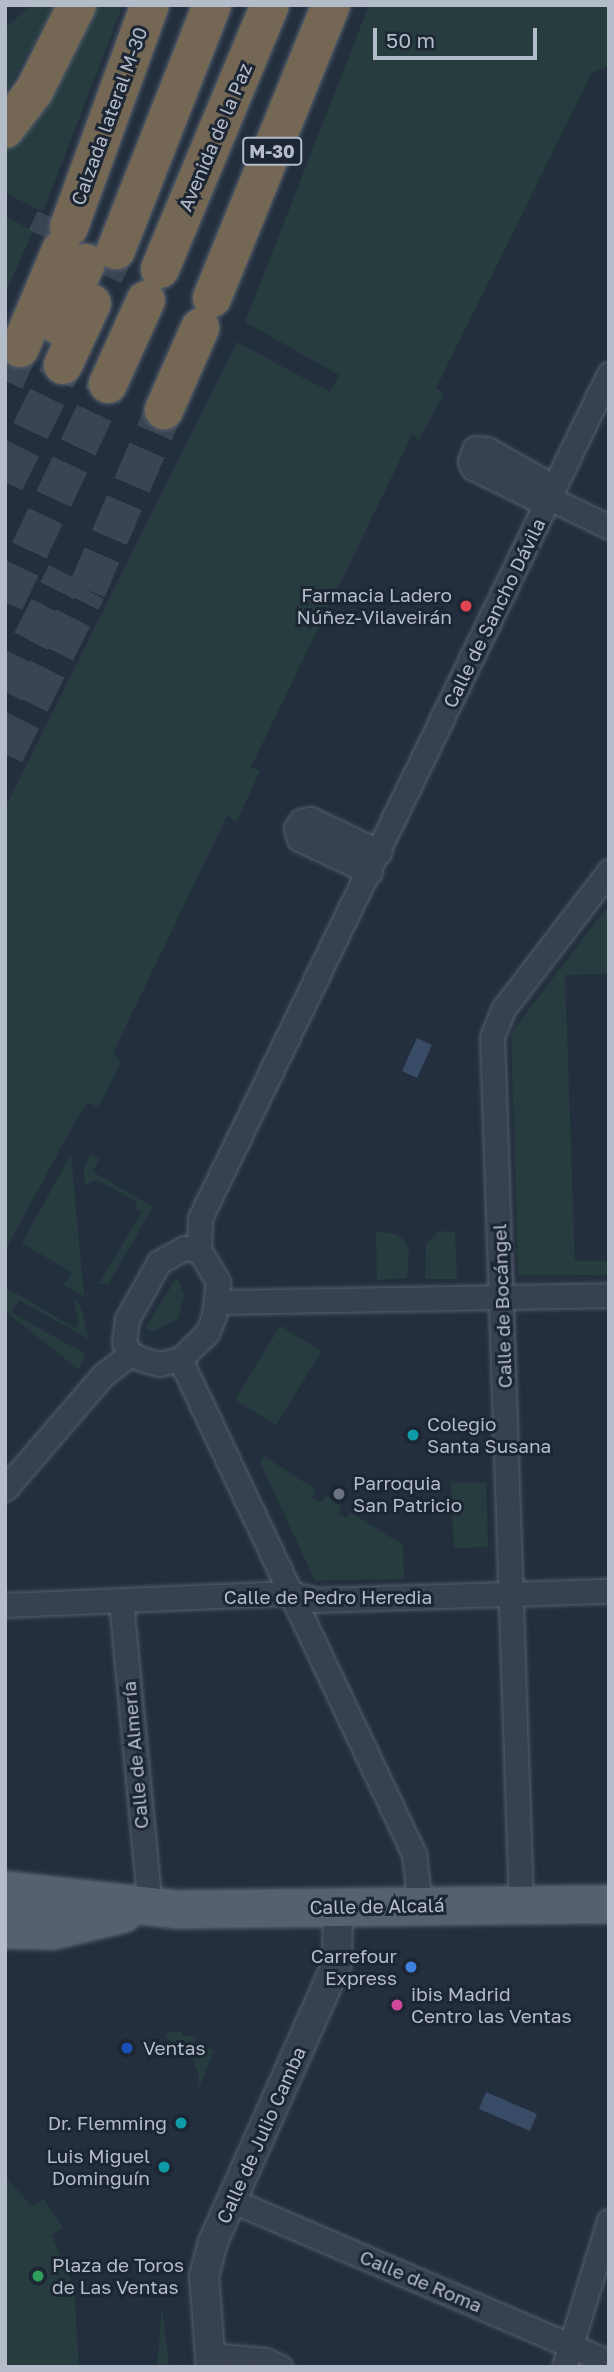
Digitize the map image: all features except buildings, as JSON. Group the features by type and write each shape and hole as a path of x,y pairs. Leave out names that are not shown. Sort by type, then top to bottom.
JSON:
{"highway":[{"path":"5,129 34,92 77,5"},
{"name":"Calzada lateral M-30","path":"79,245 102,130 150,5"},
{"name":"Avenida de la Paz","path":"108,384 270,5"},
{"name":"M-30","path":"164,410 331,5"},
{"path":"33,349 79,245 209,13"},
{"path":"33,349 79,245"}],"main road":[{"name":"Calle de Alcalá","path":"5,1890 147,1908 609,1904"},
{"name":"Calle de Alcalá","path":"5,1929 52,1930 147,1908"}],"street":[{"name":"Calle de Sancho Dávila","path":"199,1250 200,1218 375,862 609,374"},
{"path":"552,492 609,527"},
{"name":"Calle de Bocángel","path":"520,1905 492,1037 495,1022 609,872"},
{"path":"5,1489 114,1364 131,1354 160,1364 180,1359 206,1333 218,1302 218,1282 199,1250 173,1252 159,1262 139,1290 124,1332 131,1354"},
{"path":"218,1302 609,1295"},
{"path":"180,1359 414,1854 420,1906"},
{"name":"Calle de Pedro Heredia","path":"5,1605 289,1593 317,1600 609,1591"},
{"name":"Calle de Almería","path":"121,1601 147,1908"},
{"name":"Calle de Julio Camba","path":"210,2361 204,2276 213,2242 337,1963 338,1907"},
{"name":"Calle de Roma","path":"233,2201 567,2356 609,2362"},
{"path":"567,2356 609,2221"},
{"path":"210,2361 265,2360 281,2367"}],"green space":[{"path":"31,5 55,5 5,94 5,28"},
{"path":"94,5 123,5 43,212 5,193 5,146"},
{"path":"369,5 609,5 609,66 592,73 436,388 444,394 418,441 413,433 251,767 260,771 237,821 227,816 113,1053 121,1062 103,1099 98,1107 88,1103 76,1120 6,1249 5,808 237,342 330,392 339,375 245,322"},
{"path":"5,216 33,231 5,294"},
{"path":"609,904 609,974 565,975 575,1261 609,1261 609,1275 518,1275 511,1033"},
{"path":"71,1154 84,1296 63,1285 72,1273 22,1243"},
{"path":"91,1155 99,1159 93,1172 153,1207 108,1284 99,1284 142,1212 135,1208 137,1202 97,1180 85,1185 84,1168"},
{"path":"376,1231 396,1234 404,1240 409,1248 407,1278 377,1280"},
{"path":"439,1231 455,1232 457,1279 425,1279 426,1244"},
{"path":"177,1277 184,1295 178,1319 152,1332 145,1328"},
{"path":"5,1287 75,1328 79,1322 73,1299 80,1304 89,1339 19,1300 11,1312 85,1354 79,1370 5,1311"},
{"path":"280,1326 322,1351 276,1425 235,1400"},
{"path":"264,1456 316,1490 312,1497 321,1502 326,1496 342,1506 338,1513 347,1518 350,1512 403,1545 404,1579 315,1581 260,1462"},
{"path":"486,1482 488,1547 454,1548 451,1483"},
{"path":"182,2031 182,2036 195,2037 195,2045 214,2050 198,2090 199,2077 192,2056 185,2047 165,2038 167,2033"},
{"name":"Plaza de Toros de Las Ventas","path":"5,2177 33,2207 44,2199 63,2228 52,2235 74,2290 79,2367 5,2367"},
{"path":"162,2306 169,2367 157,2367"}],"water":[{"path":"417,1038 432,1045 417,1078 402,1071"},
{"path":"486,2092 537,2114 530,2131 479,2109"}],"tunnel":[{"path":"46,238 55,219"},
{"path":"104,275 116,250"},
{"path":"5,381 20,348"},
{"path":"5,482 63,365"},
{"path":"5,602 108,384"},
{"path":"5,754 87,590 164,410"},
{"path":"5,692 66,574"}],"place":[{"name":"Farmacia Ladero Núñez-Vilaveirán","path":"466,606"},
{"name":"Colegio Santa Susana","path":"413,1435"},
{"name":"Parroquia San Patricio","path":"339,1494"},
{"name":"Carrefour Express","path":"411,1967"},
{"name":"ibis Madrid Centro las Ventas","path":"397,2005"},
{"name":"Ventas","path":"127,2048"},
{"name":"Dr. Flemming","path":"181,2123"},
{"name":"Luis Miguel Dominguín","path":"164,2167"},
{"name":"Plaza de Toros de Las Ventas","path":"38,2276"}]}
